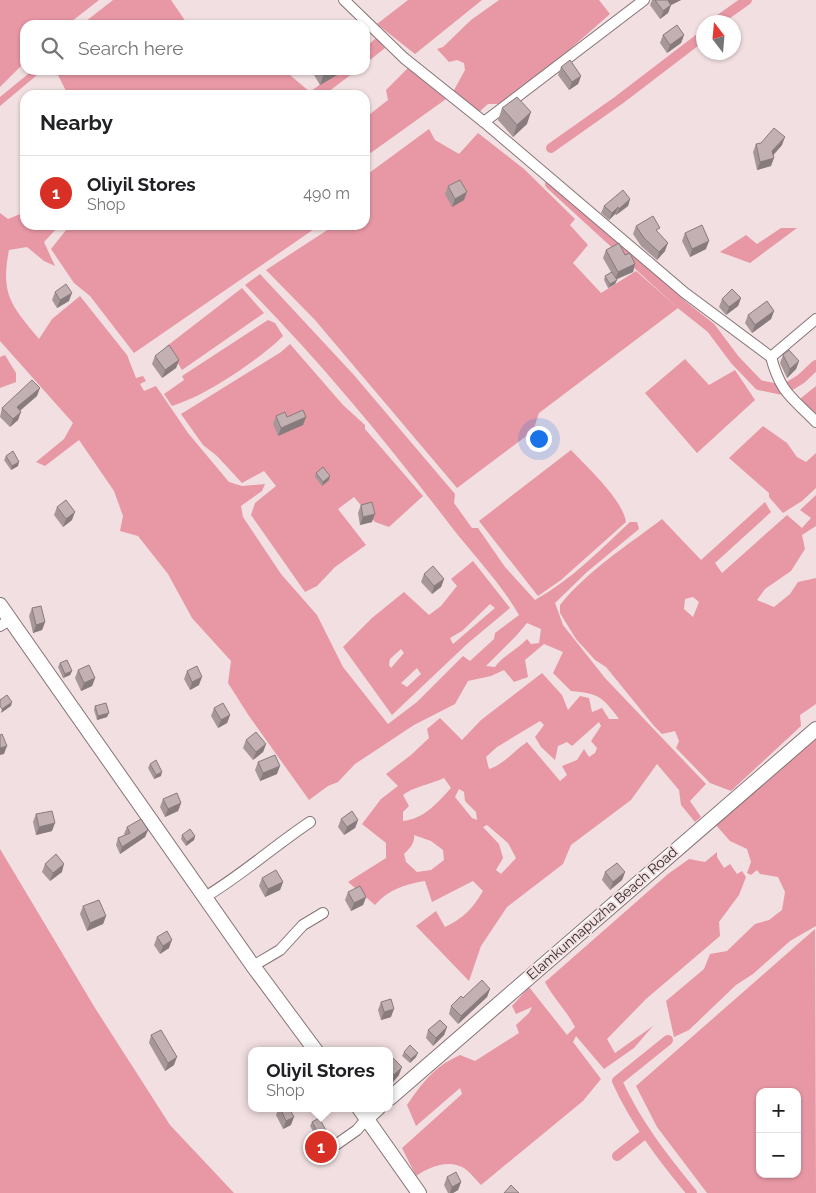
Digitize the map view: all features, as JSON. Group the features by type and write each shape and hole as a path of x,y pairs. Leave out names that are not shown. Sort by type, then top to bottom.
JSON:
{"main road":[{"path":"0,605 5,622 313,1047"},
{"name":"Elamkunnapuzha Beach Road","path":"393,1095 816,728"},
{"path":"363,1113 419,1193"}],"street":[{"path":"344,0 365,20"},
{"path":"484,122 644,0"},
{"path":"370,25 404,58 484,122 685,293 771,357 777,377 791,400 816,422"},
{"path":"771,357 816,319"},
{"path":"205,896 242,873 310,822"},
{"path":"253,966 280,950 303,925 324,913"},
{"path":"327,1151 357,1130 363,1113"}],"shaded area":[{"path":"0,0 99,0 73,20 20,20 20,67 0,87"},
{"path":"113,0 171,0 185,20 87,20"},
{"path":"408,0 482,0 415,54 377,24"},
{"path":"499,0 599,0 610,14 569,50 500,104 488,104 478,113 453,92 465,70 464,63 457,60 449,62 437,49 443,47 471,20"},
{"path":"376,38 385,48 370,60 370,43"},
{"path":"408,68 446,99 370,153 370,114 388,100 386,90"},
{"path":"27,75 37,75 0,106 0,97"},
{"path":"58,75 290,75 308,90 66,90"},
{"path":"332,75 350,75 331,90 313,90"},
{"path":"429,129 435,140 459,154 478,133 524,169 575,219 570,225 588,245 573,263 601,293 636,271 678,308 539,413 533,431 457,488 315,320 266,270 327,230 370,230 370,172"},
{"path":"0,213 8,219 20,214 20,230 55,230 44,242 55,266 44,261 27,247 9,250 6,278 10,299 39,339 52,319 80,296 127,355 136,378 143,376 146,381 140,384 144,391 156,386 188,433 229,482 242,486 265,484 262,491 241,506 243,517 281,574 317,615 343,667 388,724 417,702 463,656 470,661 494,639 495,633 519,615 495,580 377,432 326,372 245,285 260,274 353,374 455,494 454,503 472,528 478,528 505,567 535,600 573,574 630,522 637,522 639,529 587,572 555,603 563,625 605,678 706,784 690,801 701,817 695,822 681,805 679,790 657,764 631,800 571,845 563,864 507,907 481,946 469,981 416,926 436,911 445,927 463,916 476,903 483,891 473,881 432,902 425,881 411,884 385,895 375,905 348,882 386,858 386,843 362,824 381,799 398,786 386,774 429,738 427,729 440,718 462,740 481,720 542,673 562,695 568,710 580,696 589,698 592,712 602,708 609,719 619,719 604,701 588,693 571,691 553,673 563,652 544,644 525,660 528,677 514,682 504,670 491,676 468,681 455,704 414,725 355,764 338,782 328,786 309,800 249,716 228,683 231,661 192,618 168,574 138,536 120,531 123,516 114,491 79,440 45,466 36,462 64,439 73,423 0,341","holes":["527,623 541,629 539,643 531,644 527,639 495,667 486,666","540,721 544,725 535,737 541,747 555,760 558,746 567,742 572,746 599,722 601,726 591,741 597,748 595,753 589,757 584,749 577,760 562,766 567,775 560,781 527,742 504,761 489,769 486,757 497,747","444,778 451,788 435,805 424,814 411,820 403,821 403,812 409,806 403,795","459,789 464,792 465,801 476,812 477,820 472,818 455,797","487,825 508,843 516,858 501,874 496,870 503,858 499,844 483,827","414,835 431,841 443,850 444,860 431,870 417,872 406,862 404,854 413,843"]},
{"path":"781,228 797,228 750,263 720,252 746,235 757,244"},
{"path":"66,230 313,230 134,353 90,296 74,283 51,249"},
{"path":"242,288 264,313 182,370 167,346"},
{"path":"268,320 275,323 283,336 273,346 215,386 172,406 164,394 184,380 182,376"},
{"path":"290,344 343,405 365,425 365,429 423,496 389,527 375,522 354,497 338,509 366,545 335,567 317,586 305,592 251,515 255,503 276,486 264,471 242,483 217,456 203,445 181,414 281,352"},
{"path":"5,355 16,373 16,382 0,388 0,357"},
{"path":"685,359 709,385 735,370 755,400 697,453 645,393"},
{"path":"816,386 816,427 800,406 801,398"},
{"path":"763,426 787,443 797,457 806,462 816,453 816,488 802,501 783,513 769,497 769,493 729,458"},
{"path":"571,450 595,474 611,494 623,513 626,522 561,580 538,596 479,521"},
{"path":"816,495 816,526 802,535 805,549 791,571 765,589 757,600 774,607 790,594 798,582 816,578 816,704 800,715 801,726 731,791 710,783 676,748 679,741 675,731 662,734 654,726 606,667 595,660 576,639 560,613 560,605 595,570 662,519 701,560 765,502 771,512 715,563 722,573 787,515 802,528 811,518 800,510","holes":["693,597 699,602 693,617 684,609 685,599"]},
{"path":"473,561 510,608 467,644 392,715 343,647 372,618 404,592 429,615 441,606 457,586 451,579","holes":["490,604 495,608 453,644 450,638 462,631","401,649 404,653 391,668 389,665 390,659","417,668 421,674 407,687 401,683"]},
{"path":"816,735 816,926 790,941 753,974 736,985 689,1030 674,1037 666,1001 704,969 710,954 727,951 755,924 769,920 782,910 785,892 778,877 760,874 757,870 751,875 747,873 751,862 747,849 730,841 715,824"},
{"path":"0,849 95,1008 170,1125 234,1193 0,1193"},
{"path":"717,852 717,857 724,868 730,864 737,874 742,871 746,877 739,895 719,922 720,936 646,999 607,1039 615,1053 653,1026 634,1048 604,1069 576,1036 573,1042 601,1079 583,1101 481,1185 464,1168 452,1164 433,1167 416,1176 402,1148 462,1094 460,1088 416,1126 407,1105 430,1076 451,1059 460,1055 475,1061 519,1033 516,1025 529,1013 532,1007 516,1014 512,1006 529,987 567,1035 575,1027 545,982 668,874 689,859 705,862"},
{"path":"815,929 816,1193 707,1193 657,1127 636,1086"}],"building":[{"path":"655,0 669,0 671,5 663,11"},
{"path":"677,25 684,35 670,45 663,35"},
{"path":"570,60 581,76 572,82 561,67"},
{"path":"517,97 531,112 517,125 502,108"},
{"path":"774,128 785,137 772,151 774,158 760,162 756,144 761,143"},
{"path":"460,180 467,192 455,199 448,186"},
{"path":"623,190 630,199 612,213 604,206"},
{"path":"653,216 660,228 656,230 668,243 659,252 644,238 636,226"},
{"path":"702,225 709,241 692,249 685,233"},
{"path":"619,243 625,255 630,253 635,264 618,272 606,250"},
{"path":"612,272 617,280 610,284 605,276"},
{"path":"66,284 72,293 60,300 55,292"},
{"path":"732,289 741,298 729,307 722,299"},
{"path":"767,301 774,311 755,325 748,315"},
{"path":"169,345 179,360 165,370 155,356"},
{"path":"789,350 799,361 790,369 783,355"},
{"path":"32,380 40,388 17,407 21,412 13,419 2,408"},
{"path":"303,410 306,417 281,428 276,416 285,412 287,417"},
{"path":"13,451 19,462 12,466 6,456"},
{"path":"323,467 330,476 323,482 316,473"},
{"path":"66,500 75,512 66,519 57,507"},
{"path":"372,502 375,514 363,517 361,505"},
{"path":"433,566 444,579 434,586 424,574"},
{"path":"41,606 45,622 36,625 32,608"},
{"path":"67,660 72,671 65,674 60,663"},
{"path":"89,665 95,678 84,683 78,670"},
{"path":"197,666 202,677 192,682 187,671"},
{"path":"7,695 12,702 2,709 0,700"},
{"path":"106,703 109,713 98,716 95,706"},
{"path":"223,703 230,715 221,720 214,708"},
{"path":"256,732 266,744 256,752 246,740"},
{"path":"2,734 7,746 0,748 0,735"},
{"path":"275,755 280,766 263,773 258,762"},
{"path":"156,760 162,772 156,775 150,764"},
{"path":"177,793 181,803 168,809 163,799"},
{"path":"52,811 55,823 39,827 36,814"},
{"path":"352,811 358,820 347,827 341,819"},
{"path":"141,819 148,830 122,847 118,838 130,833 127,827"},
{"path":"190,829 195,836 187,842 182,835"},
{"path":"56,854 64,864 53,873 45,864"},
{"path":"617,863 625,872 613,882 605,872"},
{"path":"276,870 283,882 268,889 262,878"},
{"path":"360,886 366,897 354,903 348,892"},
{"path":"99,900 106,916 90,923 83,906"},
{"path":"167,931 172,940 163,946 157,937"},
{"path":"482,980 490,989 461,1016 451,1006 461,996 463,998"},
{"path":"391,999 394,1009 384,1012 381,1002"},
{"path":"440,1020 447,1027 436,1038 428,1030"},
{"path":"161,1030 177,1057 168,1063 151,1035"},
{"path":"410,1045 418,1053 411,1059 404,1052"},
{"path":"393,1058 402,1067 394,1075 393,1074"},
{"path":"282,1112 291,1112 294,1117 286,1121"},
{"path":"319,1118 327,1132 320,1136 312,1122"},
{"path":"456,1172 461,1182 452,1187 447,1177"},
{"path":"511,1185 519,1193 504,1193"}],"waterway":[{"path":"726,15 747,0"},
{"path":"551,148 619,100 696,41"},
{"path":"550,184 682,305 711,328 735,360 759,385 783,390 801,379 816,365"},
{"path":"668,1040 617,1081 651,1140 692,1193"},
{"path":"617,1156 646,1133"}],"place":[{"name":"Oliyil Stores","path":"321,1147"}]}
